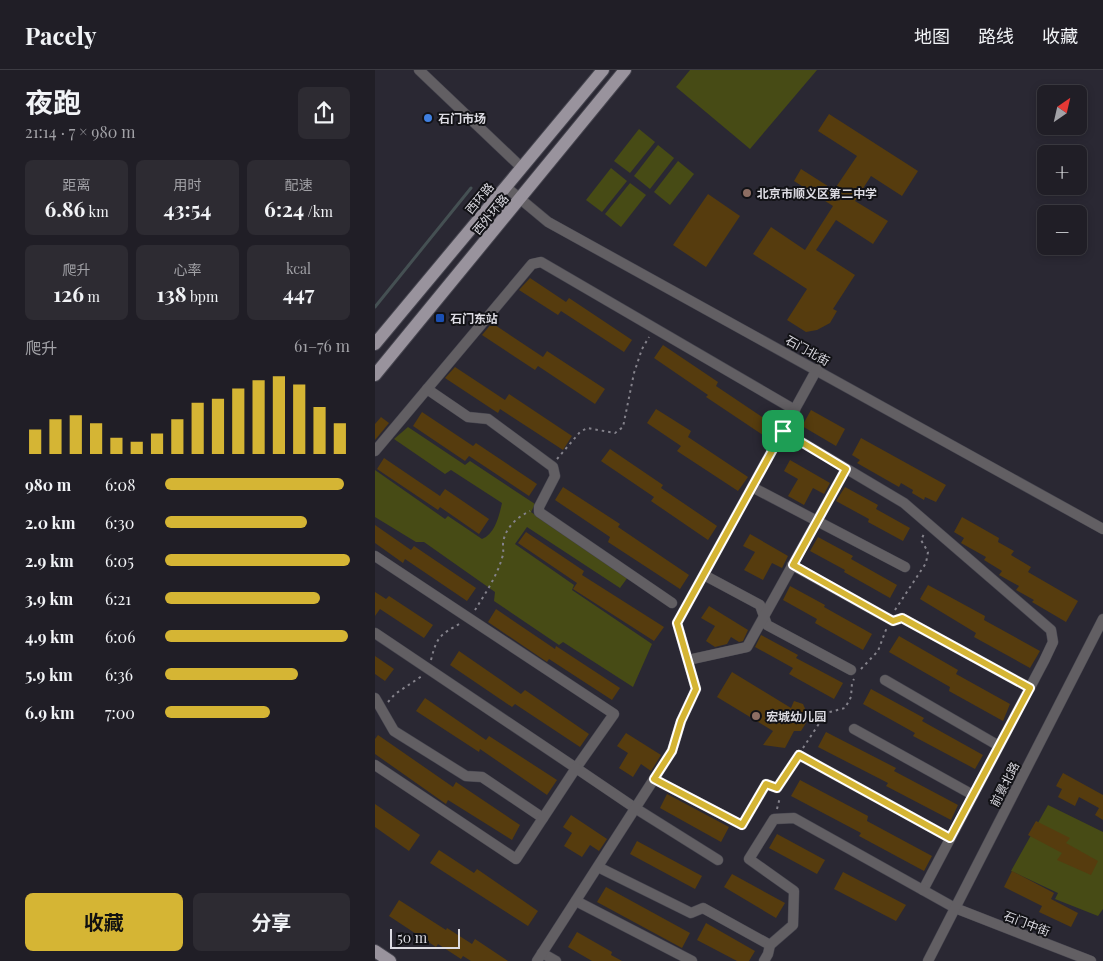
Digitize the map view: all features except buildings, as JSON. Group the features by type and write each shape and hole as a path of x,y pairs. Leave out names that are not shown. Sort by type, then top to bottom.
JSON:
{"main road":[{"name":"西环路","path":"375,344 603,70"},
{"name":"西外环路","path":"375,375 625,70"},
{"path":"375,951 390,961"}],"street":[{"path":"419,70 522,168"},
{"name":"石门北街","path":"506,187 548,222 817,369 1103,529"},
{"path":"375,451 532,264 541,262 795,410"},
{"path":"556,961 539,957 672,751 681,721 696,689 677,623 817,369"},
{"path":"427,390 468,417 488,419 553,467 555,476 539,507 539,512 672,603"},
{"path":"783,431 904,503 1051,630 1053,642 923,890"},
{"path":"688,660 747,647 846,469"},
{"path":"753,486 905,567"},
{"path":"375,556 614,714 516,858 375,766"},
{"path":"793,565 893,621 902,618 1030,688"},
{"path":"704,575 759,605 767,625 851,670"},
{"name":"前景北路","path":"928,961 1103,619"},
{"path":"375,633 635,808 718,860"},
{"path":"885,680 999,746"},
{"path":"375,698 394,731 466,776 482,777 543,818"},
{"path":"854,729 973,795"},
{"path":"654,779 742,825 766,784 777,788 799,755 950,838"},
{"name":"石门中街","path":"771,945 793,925 794,891 749,859 774,818 794,818 955,908 1091,961"},
{"path":"598,867 691,913 703,908 771,945 764,961"},
{"path":"576,901 692,961"}],"path":[{"path":"553,467 558,457 580,432 587,428 615,433 623,427 642,349 655,329"}],"green space":[{"path":"690,70 817,70 750,149 676,87"},
{"path":"639,129 655,142 630,173 614,161"},
{"path":"658,145 674,158 650,189 634,176"},
{"path":"678,161 694,174 670,205 654,192"},
{"path":"611,168 627,181 602,212 586,200"},
{"path":"630,183 646,195 621,227 605,214"},
{"path":"408,427 465,465 470,461 535,504 531,512 628,577 620,588 527,527 515,544 574,585 572,590 652,644 633,687 563,642 559,645 494,601 495,592 424,542 416,542 375,517 375,470 445,519 448,516 482,539 490,533 498,519 502,503 451,470 445,474 394,439"},
{"path":"1048,805 1103,832 1103,909 1098,916 1055,899 1058,893 1011,871"}],"waterway":[{"path":"375,307 471,188"}],"place":[{"name":"石门市场","path":"428,118"},
{"name":"北京市顺义区第二中学","path":"747,193"},
{"name":"石门东站","path":"440,318"},
{"name":"宏城幼儿园","path":"756,716"}],"route":[{"path":"783,431 846,469 793,565 893,621 902,618 1030,688 950,838 799,755 777,788 766,784 742,825 654,779 672,751 681,721 696,689 677,623 783,431"}]}
